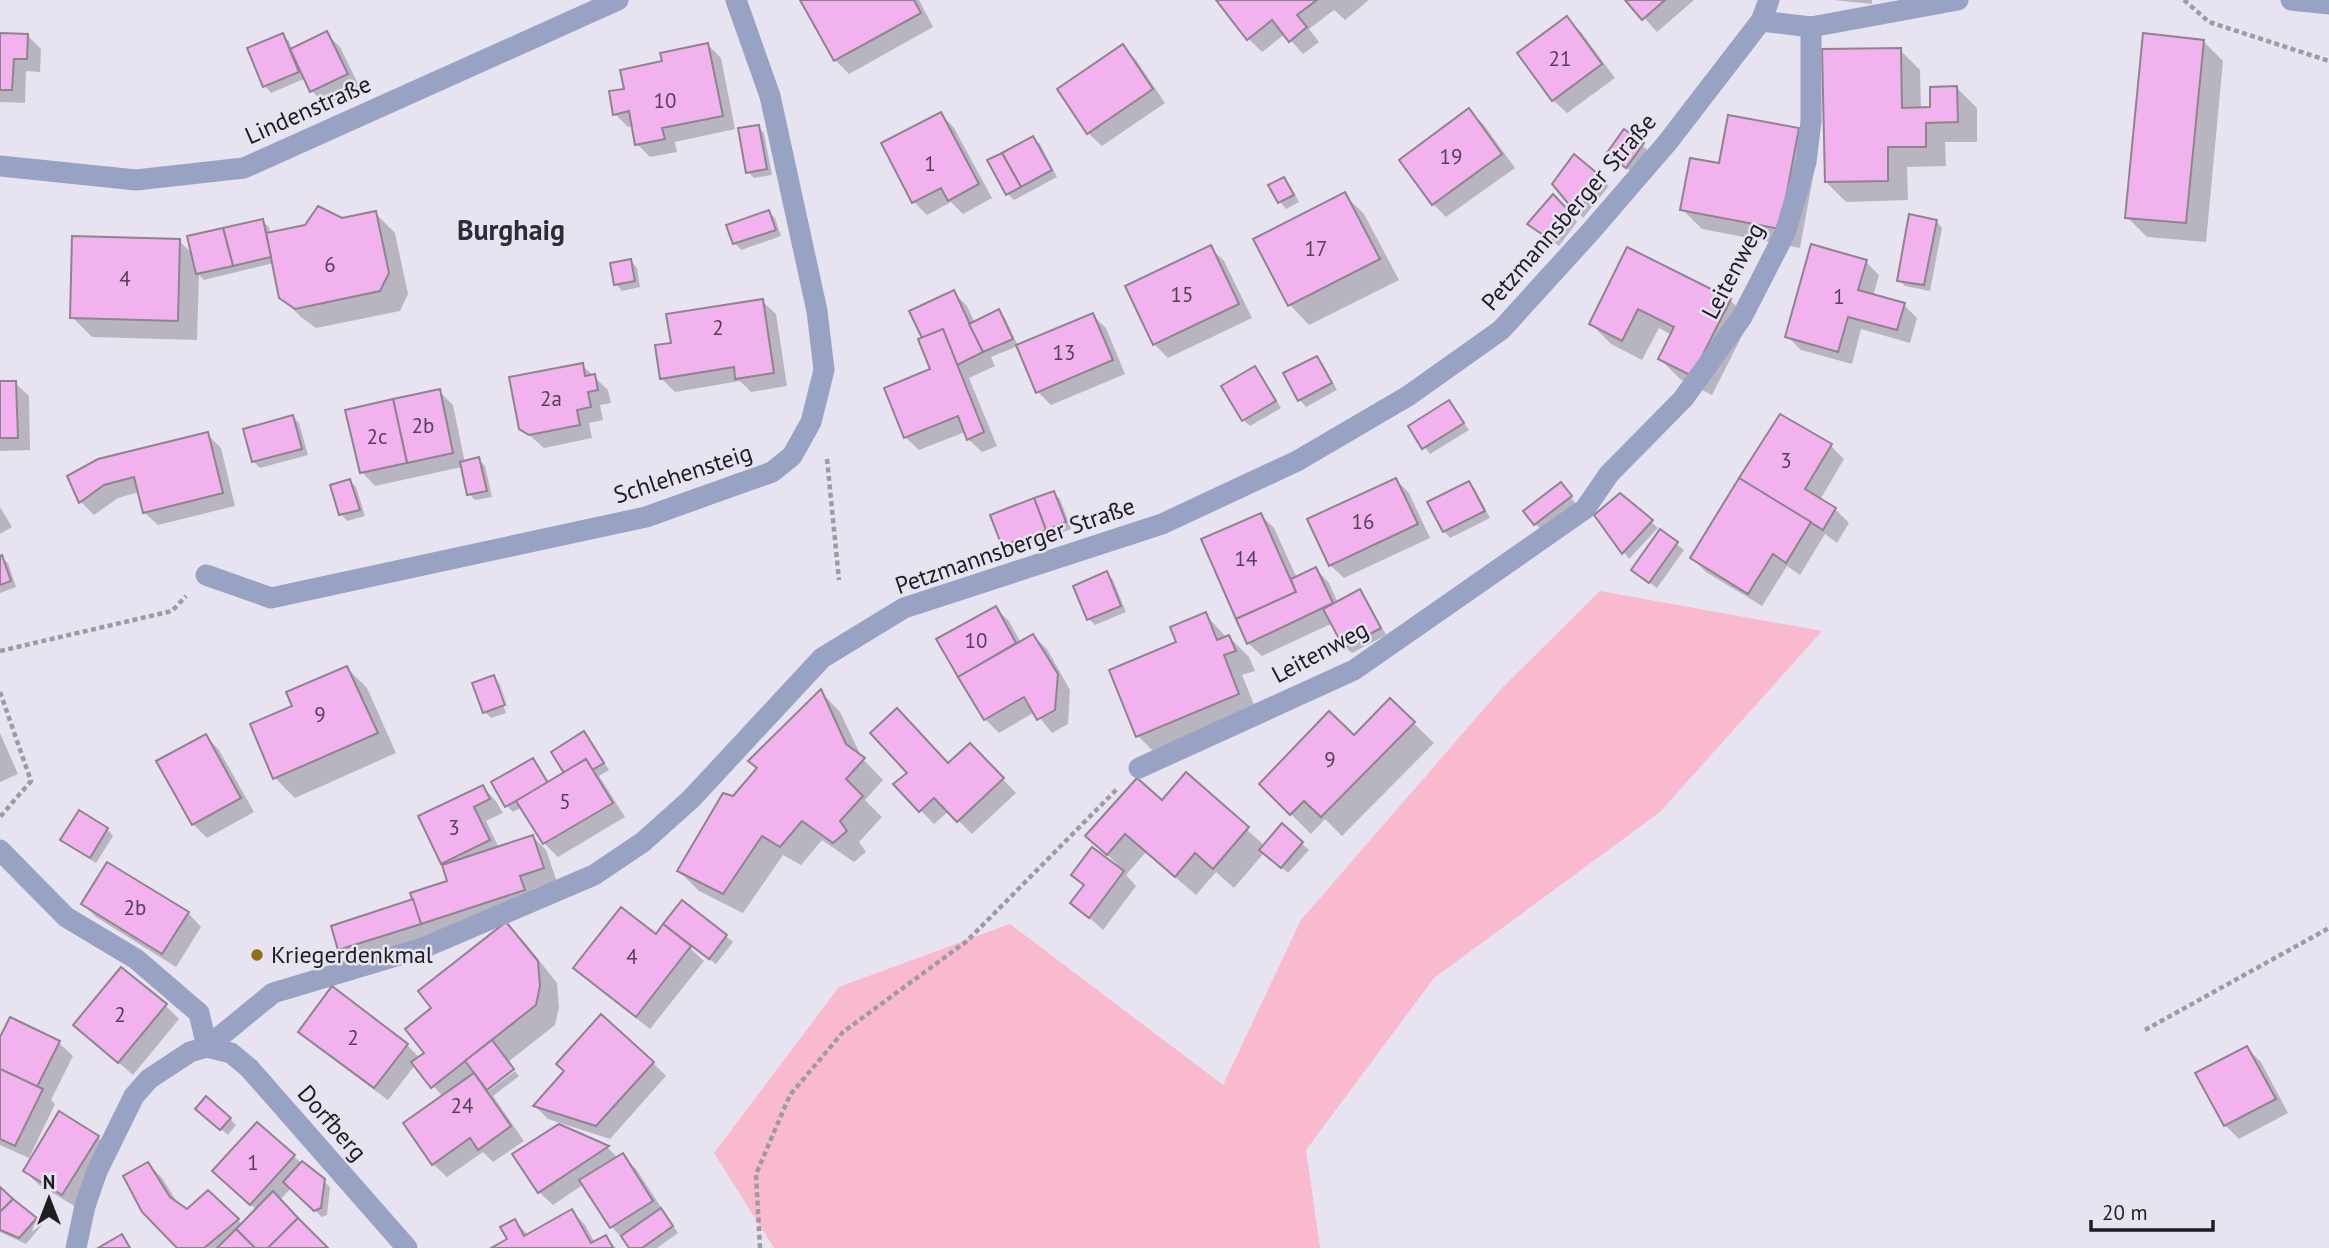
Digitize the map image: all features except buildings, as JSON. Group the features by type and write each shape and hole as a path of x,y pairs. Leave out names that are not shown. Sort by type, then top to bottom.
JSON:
{"street":[{"name":"Lindenstraße","path":"0,166 136,180 244,168 618,0"},
{"name":"Schlehensteig","path":"206,575 271,598 646,517 772,472 792,456 811,422 824,370 817,311 770,96 736,0"},
{"name":"Petzmannsberger Straße","path":"76,1248 85,1206 97,1171 134,1096 149,1079 191,1052 207,1047 274,993 423,948 594,875 643,842 691,799 822,658 904,608 1162,524 1297,461 1408,396 1502,330 1667,143 1761,21 1769,0"},
{"path":"1761,21 1811,27 1958,0"},
{"path":"2291,0 2329,4"},
{"name":"Leitenweg","path":"1139,768 1353,670 1585,509 1609,474 1683,399 1742,317 1785,233 1806,162 1811,121 1811,27"},
{"path":"0,850 66,917 136,959 199,1013 207,1047"},
{"name":"Dorfberg","path":"207,1047 231,1053 249,1068 407,1248"}],"path":[{"path":"2184,0 2209,22 2329,61"},
{"path":"811,422 824,433 839,580"},
{"path":"0,651 172,611 206,575"},
{"path":"0,692 31,781 0,817"},
{"path":"760,1248 756,1174 790,1095 843,1032 967,941 1139,768"},
{"path":"2145,1030 2329,928"}],"shaded area":[{"path":"1600,591 1822,631 1660,812 1434,978 1306,1150 1320,1248 774,1248 714,1153 839,987 1010,924 1223,1085 1301,920 1502,688"}],"place":[{"name":"Kriegerdenkmal","path":"257,955"}],"district":[{"name":"Burghaig","path":"511,230"}]}
